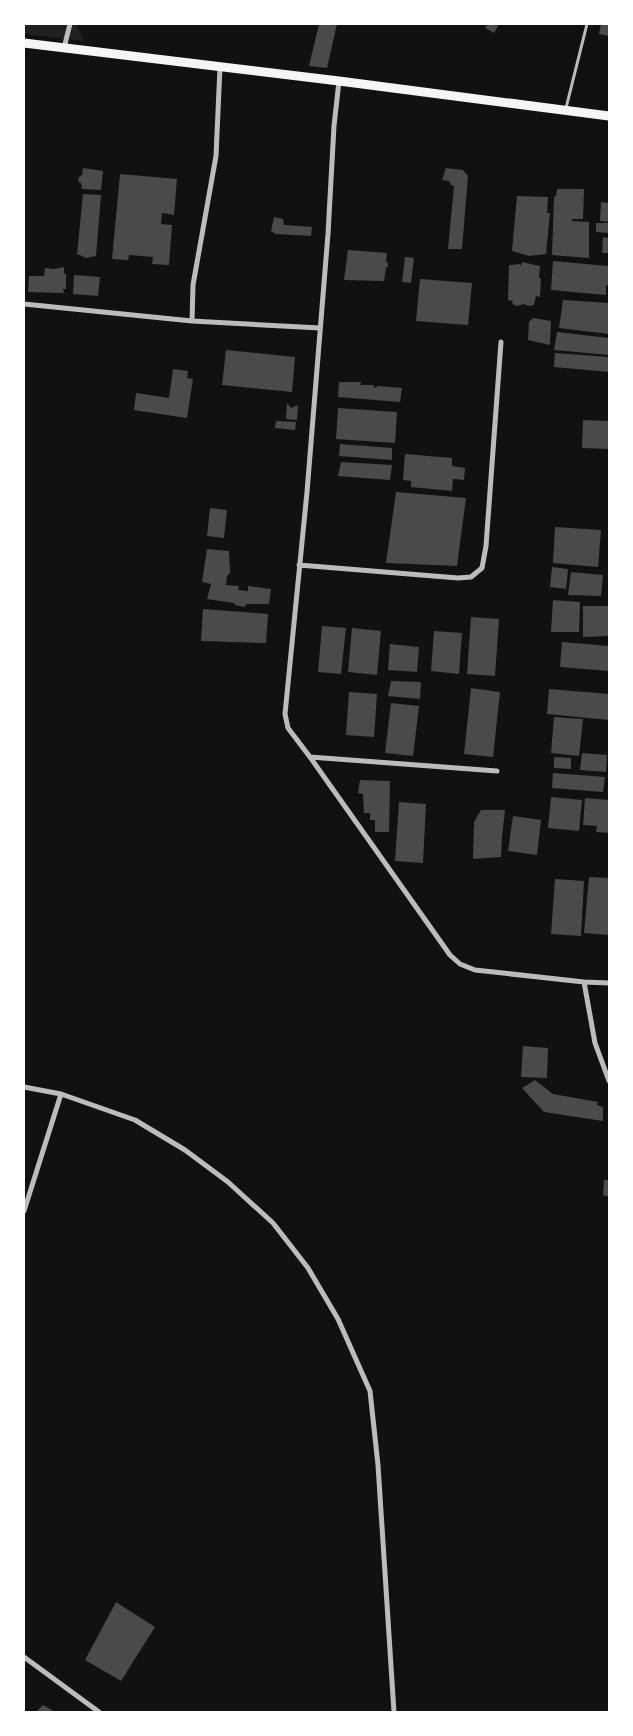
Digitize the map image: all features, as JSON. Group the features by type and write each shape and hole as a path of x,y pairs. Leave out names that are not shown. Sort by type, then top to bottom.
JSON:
{"main road":[{"path":"24,43 609,116"}],"street":[{"path":"64,48 70,24"},
{"path":"192,320 192,285 216,156 220,67"},
{"path":"339,81 307,492 285,714 288,728 450,955 460,964 475,970 609,983"},
{"path":"24,304 192,320 320,328"},
{"path":"299,565 458,578 471,577 482,568 486,546 501,342"},
{"path":"310,757 498,771"},
{"path":"584,982 595,1043 609,1081"},
{"path":"24,1087 61,1094 135,1120 185,1150 228,1182 273,1223 308,1268 338,1319 370,1391 378,1466 394,1712"},
{"path":"24,1211 61,1094"},
{"path":"24,1658 99,1712"}],"lane":[{"path":"566,110 587,24"}],"shaded area":[{"path":"24,24 76,24 84,41 24,34"}],"building":[{"path":"319,24 337,24 327,68 309,66"},
{"path":"488,24 499,24 494,33 485,28"},
{"path":"601,24 609,24 609,36 599,34"},
{"path":"83,168 103,171 101,190 82,189 81,183 78,182"},
{"path":"446,168 463,170 468,176 462,249 448,249 454,186 449,181 442,180"},
{"path":"120,174 177,179 174,215 162,213 161,224 172,225 169,265 152,264 153,257 129,255 128,260 112,259"},
{"path":"557,189 584,189 583,219 572,219 572,221 589,222 589,258 552,255 554,197 556,196"},
{"path":"83,194 101,195 96,256 86,258 77,254"},
{"path":"517,196 548,197 547,213 550,213 546,254 529,256 512,251"},
{"path":"601,202 609,203 609,222 600,221"},
{"path":"274,217 283,219 284,225 312,227 311,236 276,234 271,231"},
{"path":"596,223 609,223 609,233 596,232"},
{"path":"603,237 609,238 609,253 602,253"},
{"path":"348,250 387,253 386,262 388,267 386,267 384,281 344,280"},
{"path":"405,257 414,258 411,283 402,282"},
{"path":"553,261 608,266 609,286 606,285 606,295 551,290"},
{"path":"522,262 540,266 540,297 536,296 534,305 524,304 517,306 512,304 513,301 508,300 509,265 520,264 521,266"},
{"path":"64,267 66,289 63,289 64,293 28,292 29,276 44,276 45,268"},
{"path":"74,275 100,277 98,296 73,294"},
{"path":"420,279 472,283 468,325 416,321"},
{"path":"563,300 609,303 609,334 559,328"},
{"path":"533,318 551,321 550,345 528,340 529,322"},
{"path":"557,332 609,338 609,355 554,350"},
{"path":"226,350 295,357 292,392 222,385"},
{"path":"555,353 609,357 609,372 554,367"},
{"path":"173,369 188,371 187,378 193,379 187,418 134,410 136,393 169,398"},
{"path":"339,382 361,382 360,385 373,385 375,388 378,386 402,388 400,402 338,397"},
{"path":"287,403 291,408 298,405 297,420 286,419"},
{"path":"338,408 397,412 395,443 336,439"},
{"path":"583,420 609,421 609,449 582,448"},
{"path":"276,421 296,422 295,430 275,428"},
{"path":"340,444 392,448 392,460 339,456"},
{"path":"405,454 452,458 452,466 465,468 464,480 453,479 452,491 411,487 411,481 403,480"},
{"path":"341,462 392,465 390,480 338,476"},
{"path":"396,492 466,498 457,566 386,563"},
{"path":"210,508 227,510 224,538 207,536"},
{"path":"555,527 601,530 598,567 553,563"},
{"path":"207,549 229,551 230,573 227,576 226,585 239,586 238,590 248,591 248,586 271,589 269,604 246,604 245,607 235,605 234,603 207,599 211,584 202,582"},
{"path":"552,567 568,569 566,589 550,587"},
{"path":"571,572 603,575 601,596 568,595"},
{"path":"553,600 580,602 579,632 551,632"},
{"path":"583,606 609,606 609,636 583,637"},
{"path":"203,609 268,614 266,643 201,641"},
{"path":"471,617 499,619 495,676 467,674"},
{"path":"322,626 346,628 341,674 318,672"},
{"path":"352,628 381,631 377,675 348,672"},
{"path":"434,631 462,633 459,674 431,671"},
{"path":"562,642 609,646 609,671 560,667"},
{"path":"390,644 419,647 417,672 388,670"},
{"path":"391,681 421,682 420,699 388,696"},
{"path":"471,688 500,692 493,757 464,754"},
{"path":"549,689 609,694 609,720 547,714"},
{"path":"349,692 377,694 374,737 346,735"},
{"path":"391,703 419,706 413,756 385,753"},
{"path":"554,717 583,719 579,756 551,753"},
{"path":"582,753 607,755 606,772 580,770"},
{"path":"554,757 571,758 571,769 554,768"},
{"path":"553,773 605,777 603,792 552,788"},
{"path":"360,780 390,781 389,832 375,832 375,820 370,820 370,813 364,813 363,794 358,793"},
{"path":"551,797 582,800 579,831 548,828"},
{"path":"585,798 609,800 609,833 596,832 597,826 583,825"},
{"path":"399,802 426,804 423,863 395,861"},
{"path":"481,810 505,810 501,857 473,859 474,822"},
{"path":"513,816 541,820 537,855 508,851"},
{"path":"589,877 609,878 609,935 584,933"},
{"path":"555,879 584,881 581,936 551,934"},
{"path":"523,1046 548,1048 547,1078 521,1077"},
{"path":"535,1080 553,1094 598,1102 597,1105 603,1107 603,1121 544,1112 522,1088"},
{"path":"604,1180 609,1180 609,1197 603,1195"},
{"path":"116,1602 155,1627 121,1681 85,1660"},
{"path":"43,1705 55,1712 36,1712"}]}
